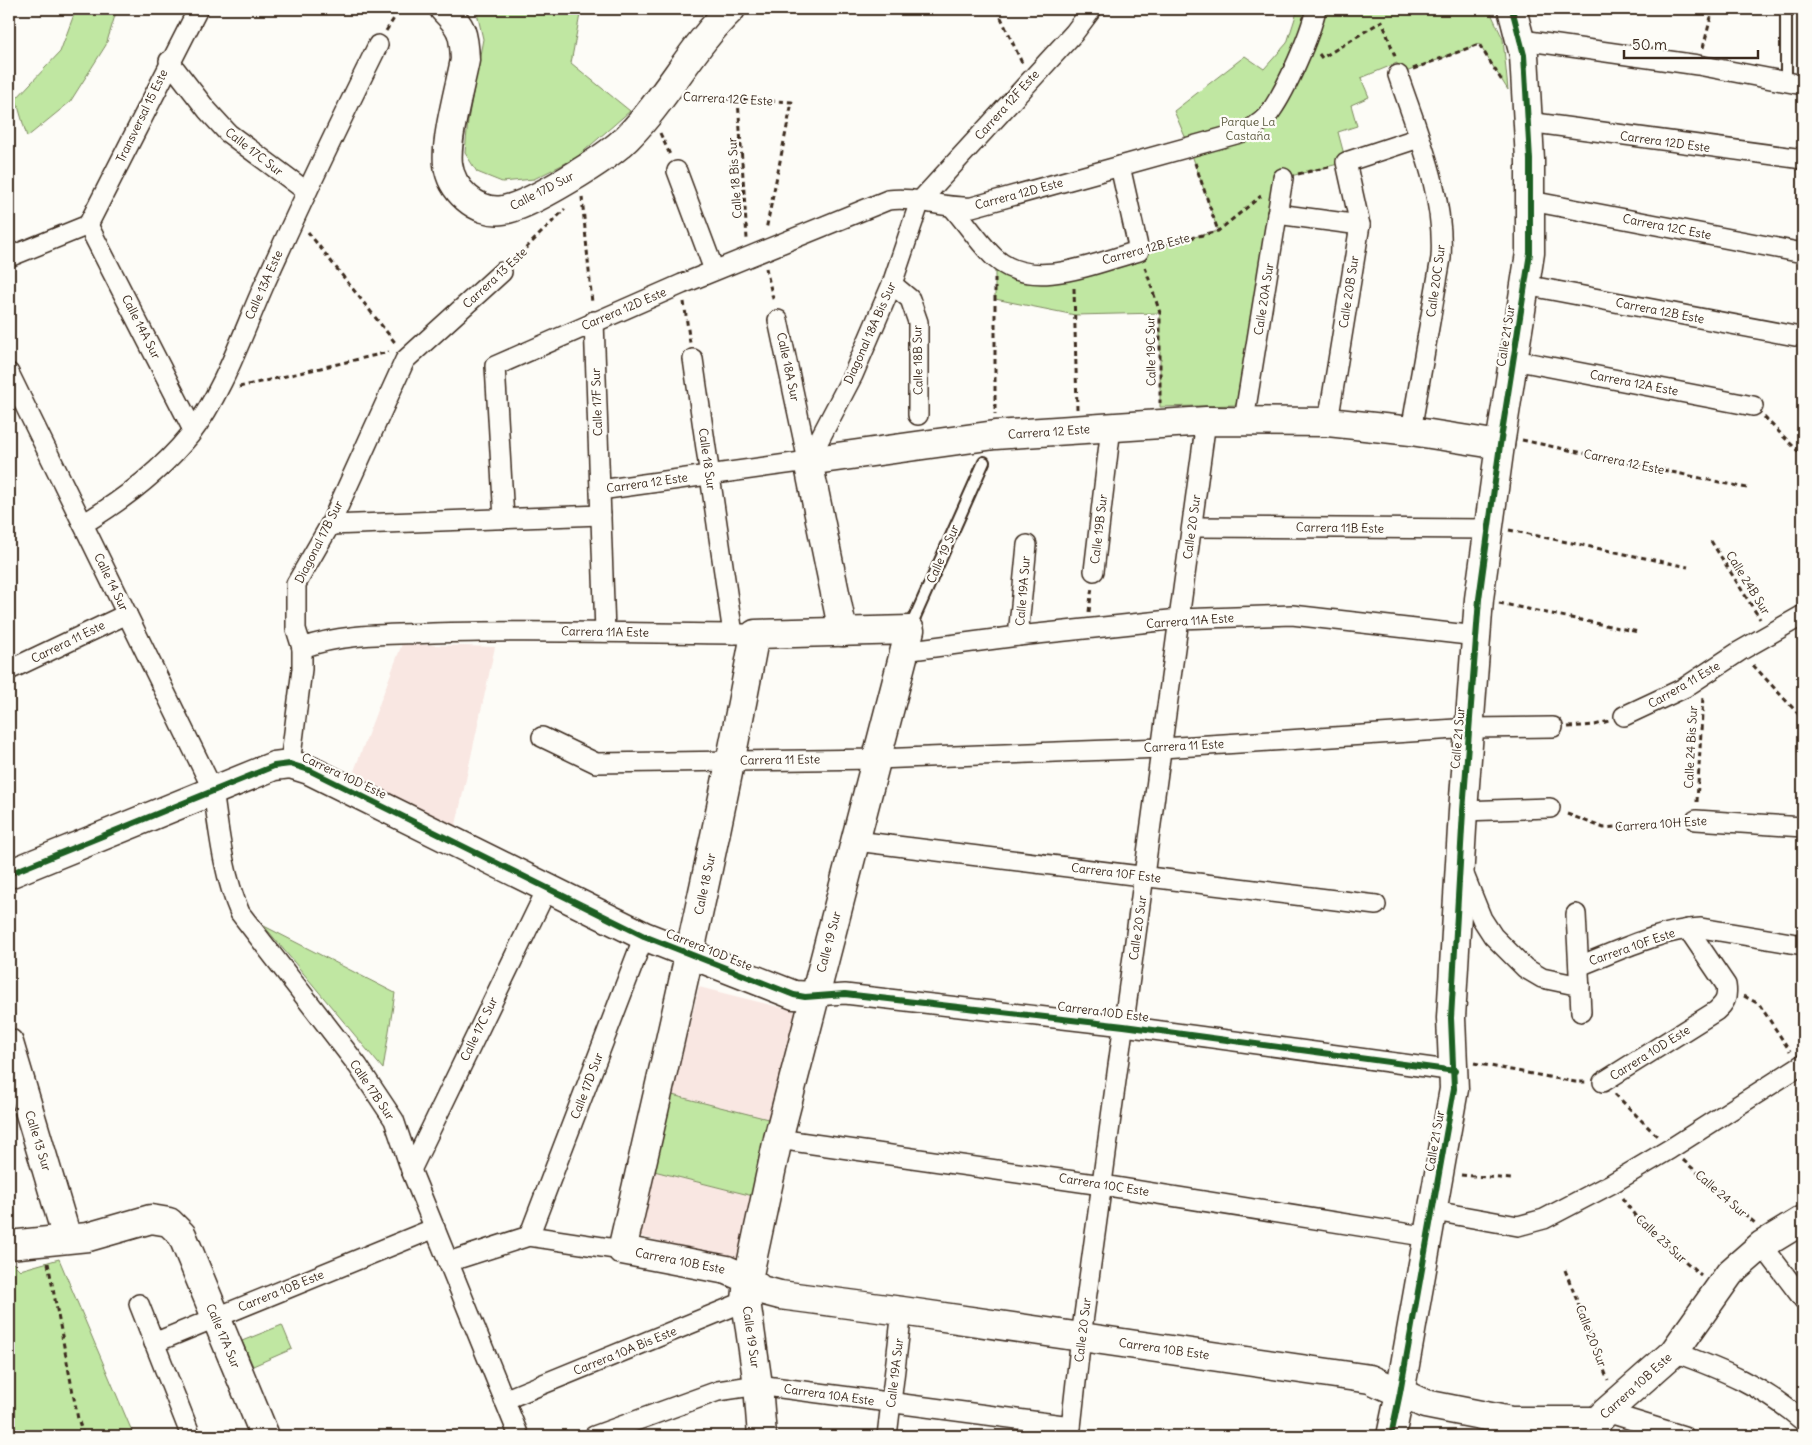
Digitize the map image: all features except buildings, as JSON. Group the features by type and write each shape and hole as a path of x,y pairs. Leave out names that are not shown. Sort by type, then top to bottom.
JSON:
{"street":[{"name":"Transversal 15 Este","path":"88,225 198,9"},
{"name":"Calle 17D Sur","path":"444,9 458,22 464,45 465,60 450,137 448,164 454,182 459,189 480,206 498,210 516,206 568,179 606,156 624,140 657,104"},
{"path":"657,104 714,27 731,9"},
{"name":"Carrera 12F Este","path":"920,200 1074,33 1092,9"},
{"name":"Carrera 12D Este","path":"504,519 495,366 714,270 888,200 905,198 953,208 972,207 1238,134 1264,119 1275,104 1308,37 1316,9"},
{"name":"Calle 21 Sur","path":"1390,1436 1400,1393 1453,1101 1454,1065 1451,1018 1459,864 1471,728 1479,599 1530,253 1528,122 1522,40 1512,9"},
{"path":"1522,40 1698,65 1794,84"},
{"name":"Calle 13A Este","path":"83,524 111,507 146,480 172,455 193,430 216,392 306,191 378,45"},
{"name":"Calle 17C Sur","path":"170,61 207,110 228,133 306,191"},
{"name":"Calle 20C Sur","path":"1398,76 1437,197 1442,243 1411,431"},
{"name":"Carrera 12D Este","path":"1528,122 1803,159"},
{"path":"1346,162 1419,138"},
{"name":"Calle 20B Sur","path":"1328,422 1360,225 1346,162"},
{"path":"1120,166 1139,250"},
{"path":"677,171 714,270"},
{"name":"Calle 20A Sur","path":"1244,420 1283,178"},
{"name":"Diagonal 18A Bis Sur","path":"808,461 852,375 892,284 920,200"},
{"name":"Carrera 12C Este","path":"1530,201 1803,253"},
{"name":"Carrera 12B Este","path":"953,208 995,258 1014,270 1046,275 1139,250"},
{"path":"1277,214 1360,225"},
{"path":"9,257 88,225"},
{"name":"Calle 14A Sur","path":"88,225 193,430"},
{"name":"Carrera 13 Este","path":"403,355 502,272"},
{"name":"Calle 18B Sur","path":"892,284 910,300 918,322 918,415"},
{"name":"Carrera 12B Este","path":"1525,285 1795,336"},
{"name":"Calle 18A Sur","path":"778,320 843,632"},
{"name":"Calle 17F Sur","path":"594,321 605,632"},
{"name":"Diagonal 17B Sur","path":"290,764 302,669 302,648 296,628 296,584 330,525 403,355"},
{"name":"Calle 18 Sur","path":"622,1250 690,956 731,761 744,634 710,475 692,359"},
{"name":"Carrera 12A Este","path":"1514,360 1753,406"},
{"name":"Calle 14 Sur","path":"9,373 213,790"},
{"name":"Carrera 12 Este","path":"600,490 995,436 1206,421 1328,422 1501,440"},
{"name":"Calle 20 Sur","path":"1071,1431 1102,1185 1206,421"},
{"name":"Calle 19B Sur","path":"1094,571 1111,427"},
{"path":"330,525 601,515"},
{"name":"Carrera 11B Este","path":"1192,527 1489,528"},
{"name":"Calle 19A Sur","path":"1018,636 1027,545"},
{"name":"Carrera 11 Este","path":"9,670 126,614"},
{"name":"Carrera 11 Este","path":"1624,716 1662,700 1740,651 1803,615"},
{"name":"Carrera 11A Este","path":"302,648 332,639 364,636 489,631 744,634 843,632 907,641 1018,636 1179,620 1292,616 1477,636"},
{"name":"Calle 19 Sur","path":"762,1436 747,1290 778,1139 907,641"},
{"name":"Carrera 11 Este","path":"542,737 596,763 877,759 1162,748 1471,728 1553,727"},
{"name":"Carrera 10D Este","path":"9,874 274,766 290,764 309,770 644,936 690,956 794,995 845,994 1454,1065"},
{"name":"Calle 17B Sur","path":"213,790 224,864 232,896 240,913 379,1096 394,1120 411,1170 519,1436"},
{"path":"1463,811 1550,808"},
{"name":"Carrera 10H Este","path":"1696,820 1803,827"},
{"name":"Carrera 10F Este","path":"856,841 1376,904"},
{"path":"1459,864 1479,913 1493,936 1525,968 1542,978 1580,986"},
{"name":"Calle 17C Sur","path":"411,1170 548,889"},
{"path":"1576,914 1581,1012"},
{"name":"Carrera 10F Este","path":"1579,966 1663,934 1688,929 1701,928 1803,945"},
{"path":"1688,929 1726,985"},
{"name":"Calle 17D Sur","path":"529,1236 644,936"},
{"name":"Carrera 10D Este","path":"1603,1082 1716,1011 1725,1003 1728,995 1726,985"},
{"name":"Calle 13 Sur","path":"9,1043 57,1246"},
{"path":"1431,1224 1518,1226 1528,1225 1544,1219 1611,1184 1670,1149 1802,1065"},
{"name":"Carrera 10C Este","path":"778,1139 1102,1185 1431,1224"},
{"name":"Calle 17A Sur","path":"57,1246 151,1219 170,1222 182,1236 265,1436"},
{"name":"Carrera 10B Este","path":"448,1262 529,1236 710,1265 747,1290 761,1290 780,1295 902,1310 1370,1379 1425,1404 1511,1421 1603,1418 1674,1352 1717,1289 1736,1267 1768,1242 1803,1220"},
{"name":"Carrera 10B Este","path":"154,1343 435,1228"},
{"path":"1768,1242 1803,1299"},
{"path":"11,1245 57,1246"},
{"name":"Carrera 10A Bis Este","path":"504,1400 747,1290"},
{"path":"139,1304 189,1431"},
{"name":"Calle 19A Sur","path":"887,1436 902,1310"},
{"path":"1674,1352 1731,1373 1784,1404 1803,1421"},
{"name":"Carrera 10A Este","path":"594,1436 718,1391 758,1385 1071,1431"},
{"path":"1603,1418 1684,1436"}],"lane":[{"path":"1786,9 1794,84"},
{"name":"Calle 19 Sur","path":"907,641 984,462"}],"path":[{"path":"378,45 400,9"},
{"path":"997,9 1013,47 1032,78"},
{"path":"1698,65 1713,9"},
{"path":"1308,37 1322,58 1382,20 1397,63 1398,76 1479,44 1503,82"},
{"path":"657,104 677,171"},
{"path":"1189,146 1218,231"},
{"path":"575,199 582,192 594,321"},
{"path":"216,392 403,355 296,215"},
{"path":"995,258 995,436"},
{"path":"1074,268 1077,430"},
{"path":"682,284 692,359"},
{"path":"1753,406 1803,456"},
{"path":"1489,528 1688,566"},
{"path":"1479,599 1638,632"},
{"path":"1740,651 1803,719"},
{"path":"1553,727 1595,725 1624,716"},
{"path":"1726,985 1759,1004 1802,1065"},
{"path":"1440,1173 1512,1179"},
{"path":"57,1246 50,1281 78,1419 84,1436"}],"shaded area":[{"path":"402,644 495,647 454,834 351,779"},
{"path":"699,987 799,1012 772,1120 672,1095"},
{"path":"654,1171 753,1196 738,1260 638,1236"}],"green space":[{"path":"76,9 117,9 106,45 70,102 27,137 16,99 60,52"},
{"path":"472,9 581,9 571,63 630,111 576,158 534,179 502,182 477,172 465,153 468,120 483,39 477,13"},
{"name":"Parque La Castaña","path":"1298,9 1489,9 1503,39 1508,90 1479,44 1398,75 1397,63 1361,78 1369,97 1351,105 1357,126 1338,132 1346,162 1283,178 1275,184 1236,405 1160,407 1160,313 1075,315 995,299 995,258 1025,273 1139,251 1218,231 1189,146 1174,111 1245,56 1264,69 1287,43"},
{"path":"264,926 395,993 383,1069"},
{"path":"672,1095 772,1120 753,1196 654,1171"},
{"path":"9,1259 20,1270 59,1259 134,1436 9,1436"},
{"path":"282,1325 292,1349 253,1366 242,1341"}],"cycle path":[{"path":"1391,1436 1454,1089 1451,1018 1463,811 1479,599 1500,445 1530,253 1530,160 1524,55 1512,9"},
{"path":"9,874 274,766 290,764 309,770 644,936 794,995 805,997 845,994 1124,1026 1455,1071"}]}
